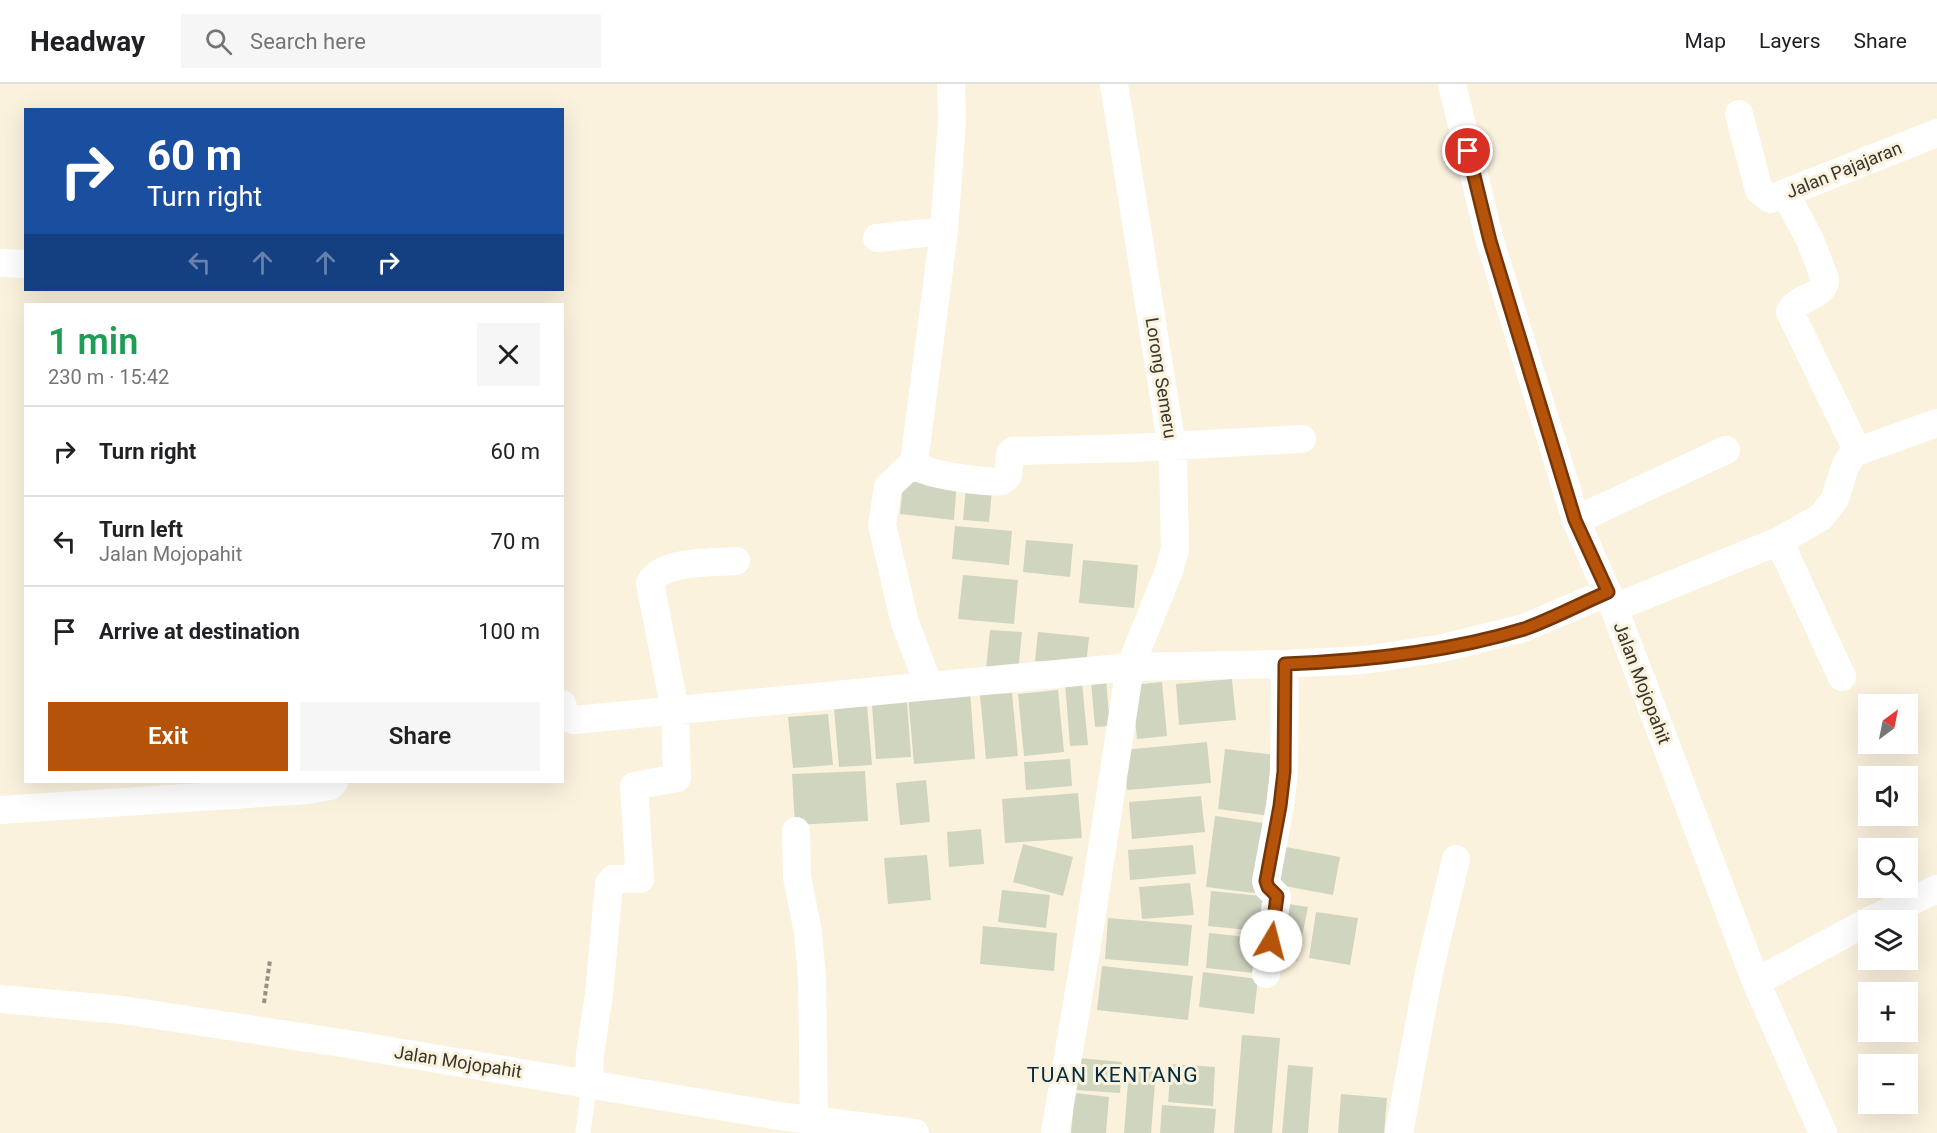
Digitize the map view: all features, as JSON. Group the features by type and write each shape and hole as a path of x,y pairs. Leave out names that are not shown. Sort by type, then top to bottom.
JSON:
{"street":[{"path":"929,686 905,623 882,525 888,487 915,461 944,231 952,122 951,84"},
{"name":"Lorong Semeru","path":"1055,1133 1130,667 1173,556 1175,535 1171,445 1114,84"},
{"name":"Jalan Mojopahit","path":"1452,84 1490,241 1575,520 1611,600 1756,982 1823,1133"},
{"name":"Jalan Pajajaran","path":"1739,114 1759,190 1770,199 1937,133"},
{"path":"1785,193 1810,240 1825,279 1825,285 1821,290 1795,304 1790,312 1857,450"},
{"path":"877,238 944,231"},
{"path":"0,263 24,264"},
{"path":"564,710 567,718 574,720 1130,667 1364,660 1443,648 1524,628 1779,541 1826,513 1835,499 1848,459 1857,450 1937,423"},
{"path":"915,461 924,470 986,482 999,481 1008,475 1010,454 1013,451 1133,448 1302,439"},
{"path":"1575,520 1726,450"},
{"path":"1779,541 1842,677"},
{"path":"589,1084 590,1054 599,994 609,887 613,879 640,879 634,786 677,778 675,710 650,583 654,576 667,568 736,561"},
{"path":"1266,974 1277,896 1268,887 1266,881 1284,772 1285,664"},
{"path":"0,810 308,790 330,786 333,783"},
{"path":"796,831 797,877 808,932 812,976 814,1120"},
{"path":"1399,1133 1430,972 1456,859"},
{"path":"1892,910 1937,889"},
{"path":"1756,982 1858,927"},
{"name":"Jalan Mojopahit","path":"0,999 122,1010 814,1120 915,1133"}],"lane":[{"path":"583,1133 589,1084"}],"path":[{"path":"261,1031 270,960"}],"building":[{"path":"904,474 957,480 954,520 900,514"},
{"path":"966,487 992,490 989,522 963,520"},
{"path":"955,526 1012,531 1009,565 952,559"},
{"path":"1026,540 1073,544 1070,577 1023,572"},
{"path":"1083,560 1138,565 1134,608 1079,603"},
{"path":"963,575 1018,580 1014,624 958,619"},
{"path":"990,630 1022,632 1018,672 986,669"},
{"path":"1038,632 1089,637 1086,666 1035,661"},
{"path":"1232,679 1236,720 1179,725 1176,684"},
{"path":"1106,680 1110,726 1095,727 1091,682"},
{"path":"1082,682 1088,745 1070,746 1065,683"},
{"path":"1162,682 1167,736 1137,739 1132,685"},
{"path":"1058,690 1064,752 1024,756 1018,694"},
{"path":"970,691 975,759 914,764 908,696"},
{"path":"1012,693 1018,756 986,759 980,695"},
{"path":"907,702 911,757 876,759 872,705"},
{"path":"867,705 872,765 839,767 834,708"},
{"path":"828,714 833,765 793,768 788,717"},
{"path":"1207,742 1211,783 1127,790 1123,750"},
{"path":"1225,749 1276,755 1270,816 1218,809"},
{"path":"1070,759 1072,786 1026,790 1024,762"},
{"path":"865,771 868,821 795,825 792,774"},
{"path":"926,780 930,822 900,825 896,783"},
{"path":"1078,793 1082,838 1005,843 1002,799"},
{"path":"1201,796 1205,832 1132,839 1129,802"},
{"path":"1215,816 1270,824 1262,894 1206,887"},
{"path":"981,829 984,864 949,867 947,832"},
{"path":"1023,844 1073,857 1063,896 1013,882"},
{"path":"1193,845 1196,874 1130,880 1128,850"},
{"path":"1286,847 1340,857 1333,895 1279,885"},
{"path":"927,855 931,900 888,904 884,858"},
{"path":"1190,883 1194,915 1142,919 1139,887"},
{"path":"1002,890 1050,895 1046,928 998,922"},
{"path":"1211,891 1271,897 1268,932 1208,926"},
{"path":"1282,903 1308,907 1297,961 1273,956"},
{"path":"1316,912 1358,918 1350,965 1309,958"},
{"path":"1108,918 1192,925 1188,966 1105,959"},
{"path":"983,926 1057,933 1054,971 980,964"},
{"path":"1209,933 1267,939 1264,974 1206,968"},
{"path":"1102,966 1193,976 1188,1020 1097,1010"},
{"path":"1203,972 1258,979 1254,1014 1199,1007"},
{"path":"1242,1035 1280,1038 1272,1133 1234,1133"},
{"path":"1079,1058 1122,1062 1120,1093 1076,1090"},
{"path":"1171,1064 1215,1067 1213,1106 1168,1102"},
{"path":"1288,1065 1313,1067 1308,1133 1282,1133"},
{"path":"1129,1069 1156,1071 1151,1133 1124,1133"},
{"path":"1075,1093 1109,1097 1106,1133 1071,1133"},
{"path":"1341,1094 1387,1098 1384,1133 1338,1133"},
{"path":"1162,1105 1216,1109 1214,1133 1160,1133"}],"district":[{"name":"TUAN KENTANG","path":"1113,1075"}],"route":[{"path":"1271,941 1277,896 1268,887 1266,881 1284,772 1285,664 1364,660 1443,648 1524,628 1608,592 1575,520 1490,241 1468,151"}]}
